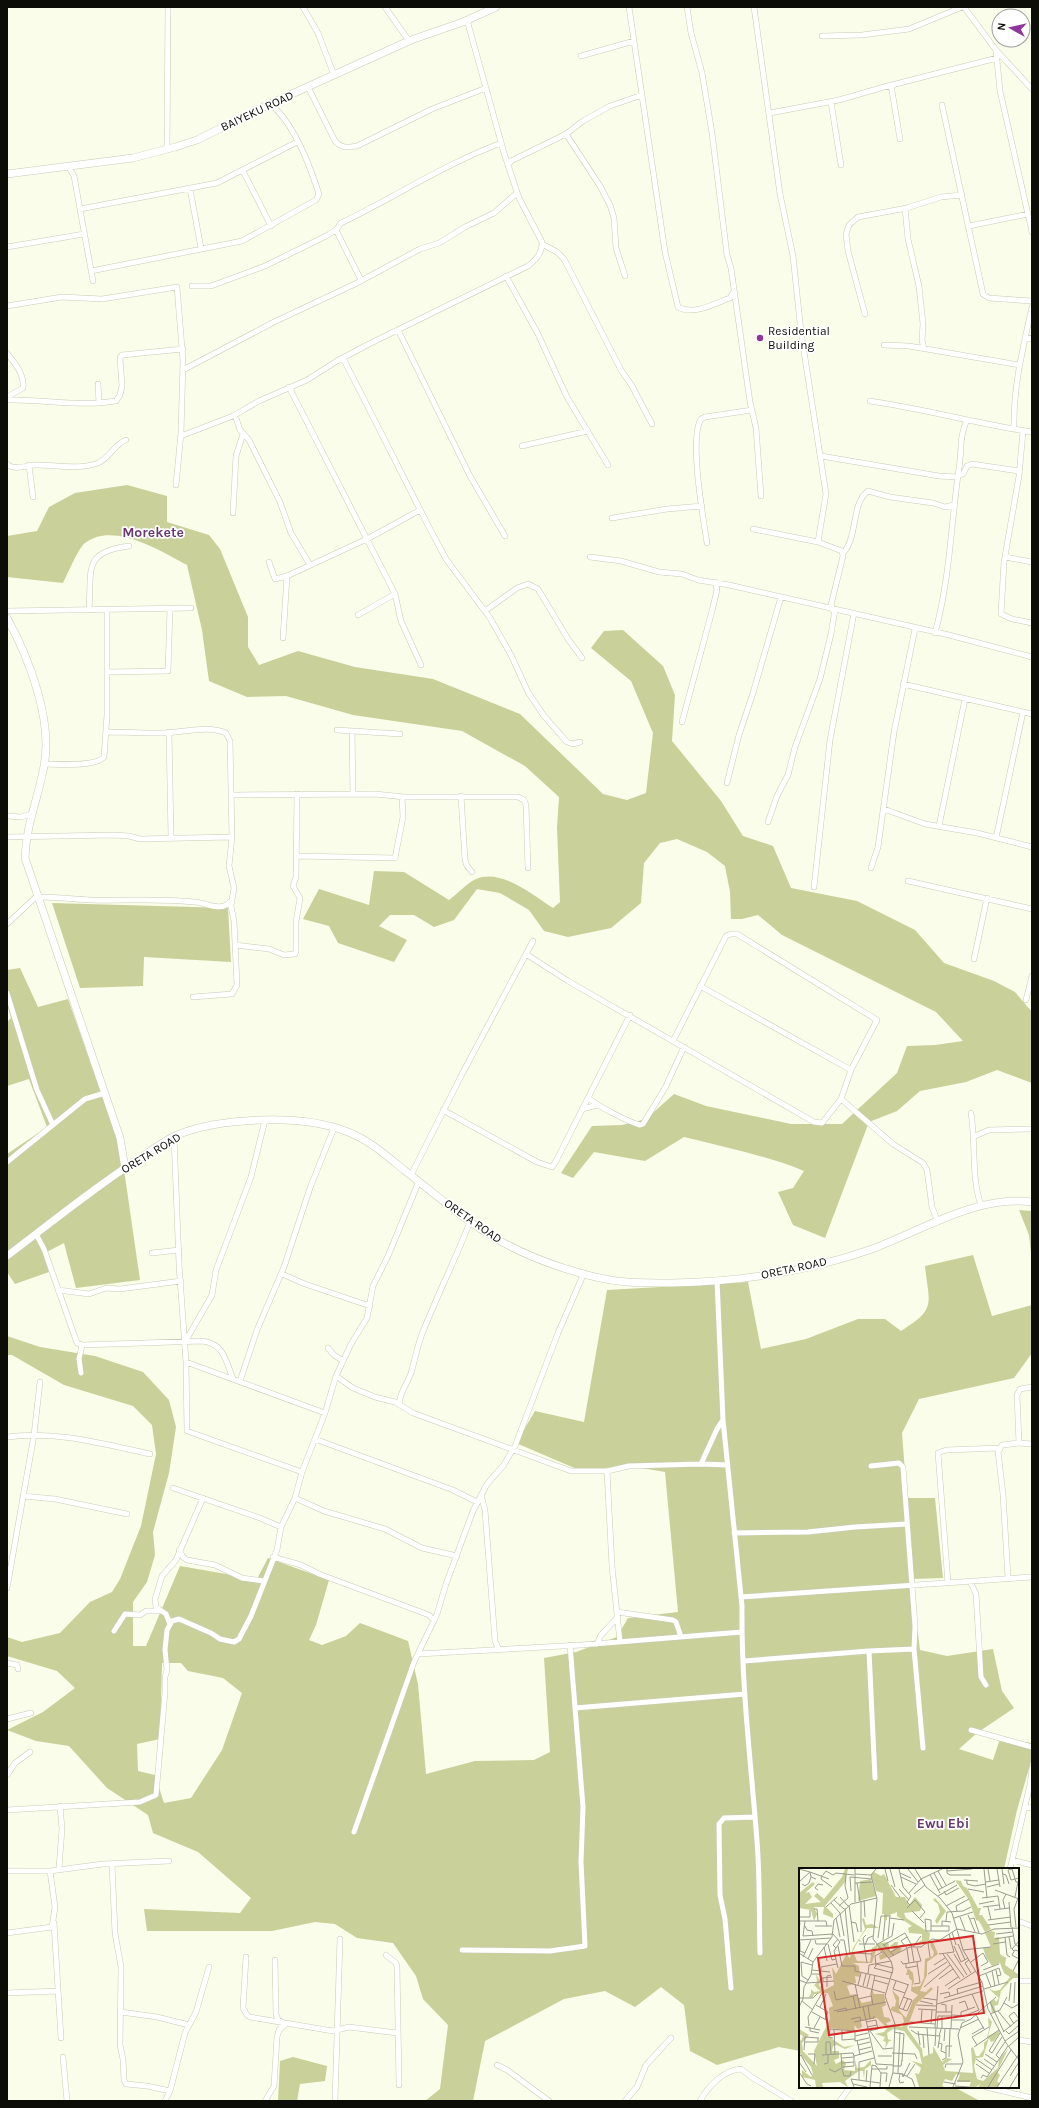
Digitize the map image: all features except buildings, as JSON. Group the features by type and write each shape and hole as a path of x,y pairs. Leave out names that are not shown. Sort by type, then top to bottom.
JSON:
{"street":[{"path":"167,150 168,7"},
{"path":"303,7 318,33 334,75"},
{"path":"385,7 409,41"},
{"name":"BAIYEKU ROAD","path":"7,174 133,158 167,150 197,140 270,104 409,41 467,20 496,7"},
{"path":"629,7 668,270 678,307 694,310 730,298 734,291"},
{"path":"687,7 711,126 727,255 731,268 756,428 761,496"},
{"path":"754,7 770,113 780,194 792,256 821,456 826,499 818,542"},
{"path":"822,36 862,35 909,29 963,7 996,50 1032,89"},
{"path":"467,20 501,143 521,201 542,244 557,252 564,259 621,370 632,386 652,424"},
{"path":"581,56 634,41"},
{"path":"996,50 1000,91 1032,232"},
{"path":"770,113 831,102 997,58"},
{"path":"997,67 1006,61"},
{"path":"891,85 900,139"},
{"path":"308,87 335,141 340,146 345,148 357,146 432,109 486,88"},
{"path":"508,162 566,134 610,106 642,95"},
{"path":"280,100 280,112"},
{"path":"831,102 841,165"},
{"path":"91,271 242,241 316,200 319,197 314,179 297,142 280,112 270,104"},
{"path":"942,105 985,297 1032,301"},
{"path":"566,134 600,186 610,205 614,218 616,248 625,276"},
{"path":"80,209 190,190 221,182 297,142"},
{"path":"192,286 211,286 265,266 336,230 341,223 389,199 417,182 501,143"},
{"path":"72,166 93,281"},
{"path":"243,171 270,226"},
{"path":"190,190 201,248"},
{"path":"183,370 274,322 361,280 420,249 439,243 465,227 494,213 512,200 518,193"},
{"path":"865,314 848,251 847,230 858,216 905,208 941,197 962,195"},
{"path":"512,200 521,201"},
{"path":"905,208 908,239 919,286 923,324 922,340 924,349"},
{"path":"969,226 1028,214"},
{"path":"336,230 361,280"},
{"path":"7,247 84,234"},
{"path":"181,436 235,415 259,400 308,380 343,358 506,276 534,261 540,254 542,244"},
{"path":"506,276 538,334 561,385 608,465"},
{"path":"7,306 62,297 102,299 177,287 183,349 183,370 181,436 176,485"},
{"path":"730,298 736,301"},
{"path":"1014,429 1014,405 1019,365 1032,307"},
{"path":"398,330 470,476 505,536"},
{"path":"1025,338 1032,339"},
{"path":"915,347 922,340"},
{"path":"884,345 915,347 1019,365"},
{"path":"7,400 46,400 79,404 116,401 120,395 122,386 120,358 122,355 183,349"},
{"path":"7,353 18,368 23,384 23,388 7,397"},
{"path":"343,358 446,559 485,611 512,655 528,692 544,716 567,742 573,744 580,742"},
{"path":"98,384 99,403"},
{"path":"289,387 310,426 330,470 395,594 403,627 421,665"},
{"path":"870,401 916,408 967,420 1032,432"},
{"path":"707,543 695,442 699,422 705,417 752,410"},
{"path":"235,415 243,434 249,440 269,479 291,533 310,565"},
{"path":"935,633 948,568 961,438 967,420"},
{"path":"1023,430 1019,471 1005,557 1001,614 1012,619 1032,623"},
{"path":"522,446 588,431"},
{"path":"233,513 236,456 243,434"},
{"path":"7,464 13,468 29,465 74,467 92,464 99,462 119,442 126,440"},
{"path":"821,456 939,476 958,476 963,474 967,466 972,464 1019,471"},
{"path":"29,465 33,497"},
{"path":"768,822 777,796 788,775 795,747 818,684 831,634 831,608 843,553 850,544 860,502 868,491 890,497 933,503 945,507 954,505"},
{"path":"612,518 667,509 702,506"},
{"path":"269,562 275,579 287,576 367,539 420,510"},
{"path":"753,529 818,542 838,548 843,553"},
{"path":"89,609 90,571 94,559 107,550 129,546"},
{"path":"590,557 621,561 659,572 682,574 915,629 988,644 1032,657"},
{"path":"1005,557 1032,562"},
{"path":"283,638 287,576"},
{"path":"682,722 717,590 715,582"},
{"path":"485,611 513,591 528,584 538,589 568,640 582,658"},
{"path":"717,590 723,584"},
{"path":"358,615 395,594"},
{"path":"727,783 739,735 757,680 781,597"},
{"path":"7,611 191,608"},
{"path":"44,764 93,763 102,760 104,757 106,732 107,609"},
{"path":"107,672 168,671 170,609"},
{"path":"814,887 830,740 854,614"},
{"path":"7,618 28,665 42,712 46,739 44,764 26,837 25,858 120,1138 125,1168"},
{"path":"871,868 878,847 894,732 915,629"},
{"path":"903,684 1032,714"},
{"path":"939,826 965,699"},
{"path":"996,838 1024,712"},
{"path":"106,732 169,732 194,730 226,732 231,748 233,795 232,837 229,866 234,888 231,901 238,975 234,992 228,994 192,997"},
{"path":"337,730 400,734"},
{"path":"352,731 353,794"},
{"path":"169,732 171,837"},
{"path":"235,945 269,949 284,955 295,954 298,940 296,922 300,898 293,886 296,877 297,794"},
{"path":"233,795 375,794 402,797 518,797 524,800 526,805 528,868"},
{"path":"461,796 464,850 467,866 472,872"},
{"path":"296,856 395,858 403,817 402,797"},
{"path":"884,810 912,821 1032,847"},
{"path":"7,816 21,817 31,814"},
{"path":"7,837 113,835 129,836 140,839 171,837 196,839 232,837"},
{"path":"908,881 1032,909"},
{"path":"7,924 38,896 162,899 200,903 218,908 225,907 231,901"},
{"path":"974,959 987,898"},
{"path":"526,954 684,1048 814,1122 822,1123 841,1099 852,1070 876,1024 876,1018 737,934 731,934 726,936 673,1041"},
{"path":"411,1175 443,1110 533,941"},
{"path":"1026,1000 1032,976"},
{"path":"700,986 852,1070"},
{"path":"7,993 37,1090 53,1125"},
{"path":"443,1110 548,1167 555,1163 630,1016"},
{"path":"588,1098 598,1105 635,1124 643,1124 665,1088 684,1048"},
{"path":"7,1162 85,1099 105,1093"},
{"path":"841,1099 893,1144 923,1162 927,1170 932,1207 938,1222"},
{"path":"582,1108 598,1105"},
{"path":"971,1113 975,1136 976,1190 981,1205"},
{"name":"ORETA ROAD","path":"7,1256 125,1168 174,1136 200,1127 234,1121 280,1119 316,1124 349,1132 380,1150 470,1222 505,1244 541,1260 584,1273 626,1282 674,1283 717,1280 801,1269 870,1249 981,1205 1012,1201 1032,1202"},
{"path":"184,1343 214,1288 216,1270 251,1177 265,1120"},
{"path":"240,1381 257,1330 282,1274 310,1188 334,1128"},
{"path":"975,1136 989,1130 1032,1129"},
{"path":"174,1136 186,1362 187,1431 302,1472"},
{"path":"170,1624 174,1620 179,1619 211,1633 220,1639 230,1642 237,1641 251,1616 264,1581 276,1556 282,1527 295,1498 302,1472 316,1439 336,1376 367,1318 373,1286 388,1256 418,1181"},
{"path":"399,1404 400,1396 411,1373 421,1336 470,1222"},
{"path":"36,1234 44,1248 76,1341 82,1345 184,1343 203,1341 214,1343 220,1349 234,1379"},
{"path":"152,1253 179,1250"},
{"path":"354,1832 418,1654 437,1614 446,1584 477,1502 487,1484 503,1466 513,1449 558,1333 584,1273"},
{"path":"282,1274 305,1284 370,1306"},
{"path":"717,1280 723,1420 741,1597 745,1694 757,1842 760,1954"},
{"path":"58,1290 89,1294 106,1288 120,1289 181,1282"},
{"path":"81,1372 80,1358 82,1345"},
{"path":"328,1348 343,1361"},
{"path":"186,1362 325,1413"},
{"path":"336,1376 353,1388 399,1404 403,1409 572,1471 607,1471 629,1466 701,1464 728,1466"},
{"path":"7,1588 34,1435 40,1382"},
{"path":"1019,1443 1018,1392 1020,1389 1032,1387"},
{"path":"701,1464 723,1420"},
{"path":"1009,1444 1018,1430"},
{"path":"715,1434 724,1434"},
{"path":"7,1437 34,1435 82,1440 150,1454"},
{"path":"316,1439 453,1490 477,1502"},
{"path":"948,1583 938,1453 946,1450 999,1448 1002,1445 1019,1443 1032,1444"},
{"path":"999,1448 1008,1578"},
{"path":"871,1466 899,1463 902,1465 915,1626 914,1649 923,1748"},
{"path":"607,1471 612,1566 620,1642"},
{"path":"173,1488 282,1527"},
{"path":"481,1495 485,1510 495,1641 499,1650"},
{"path":"23,1496 55,1499 127,1514"},
{"path":"160,1611 155,1604 160,1579 176,1560 179,1550 203,1498"},
{"path":"295,1498 324,1511 385,1529 422,1548 457,1556"},
{"path":"734,1533 808,1532 906,1524"},
{"path":"179,1550 186,1560 214,1565 246,1579 264,1581"},
{"path":"276,1556 429,1615 434,1620"},
{"path":"741,1597 1032,1577"},
{"path":"970,1581 976,1594 981,1677 986,1685"},
{"path":"7,1810 60,1806 86,1807 140,1802 156,1795 165,1678 167,1670 165,1650 170,1624 166,1614 160,1611 146,1611 140,1615 125,1614 114,1631"},
{"path":"429,1615 437,1614"},
{"path":"617,1615 673,1620 676,1622 681,1637"},
{"path":"597,1644 601,1635 617,1615"},
{"path":"418,1654 597,1644 742,1632"},
{"path":"462,1950 550,1951 585,1946 581,1862 583,1807 570,1645"},
{"path":"744,1661 914,1649"},
{"path":"869,1651 875,1778"},
{"path":"7,1663 17,1665 18,1669"},
{"path":"575,1708 745,1694"},
{"path":"7,1719 31,1713"},
{"path":"971,1730 1032,1747"},
{"path":"7,1775 15,1763 30,1752"},
{"path":"1010,1868 1025,1807 1032,1768"},
{"path":"59,1868 62,1829 60,1806"},
{"path":"1025,1807 1032,1808"},
{"path":"731,1988 725,1919 720,1896 719,1824 724,1818 754,1817"},
{"path":"1012,1860 1032,1865"},
{"path":"7,1871 50,1871 59,1868 169,1861"},
{"path":"112,1864 115,1933 121,1967 121,1990 119,2000 120,2045 123,2059 124,2080 126,2084 147,2086 170,2091"},
{"path":"50,1871 55,1907 54,1923 61,2038"},
{"path":"1019,1921 1032,1926"},
{"path":"7,1933 48,1929 52,1927 54,1923"},
{"path":"335,2101 340,1939"},
{"path":"386,1955 396,1963 397,1966 399,2085"},
{"path":"246,1957 243,1990 245,2012 250,2017 333,2031 349,2027 397,2033"},
{"path":"275,1960 276,2014 278,2020 286,2024"},
{"path":"165,2101 170,2091 185,2033 196,2012 209,1967"},
{"path":"1019,1980 1032,1981"},
{"path":"7,1993 58,1991"},
{"path":"120,2012 157,2017 189,2025"},
{"path":"265,2101 274,2086 276,2037 286,2024"},
{"path":"624,2101 637,2086 646,2066 670,2038"},
{"path":"1019,2040 1032,2042"},
{"path":"63,2058 67,2101"},
{"path":"497,2065 507,2070 549,2101"},
{"path":"700,2101 713,2083 726,2073 742,2069 750,2076 792,2101"},
{"path":"840,2101 849,2088"},
{"path":"990,2088 1032,2098"}],"green space":[{"path":"127,485 167,496 167,522 209,535 220,549 248,617 248,647 259,665 298,651 355,667 433,679 520,714 603,794 627,800 646,793 653,733 631,681 591,648 604,631 623,630 663,666 675,695 672,741 721,801 743,836 773,846 791,888 857,901 915,930 944,963 994,981 1015,992 1032,1012 1032,1083 997,1070 966,1082 920,1091 897,1111 869,1122 825,1238 793,1225 778,1192 793,1188 804,1171 774,1160 729,1148 684,1137 645,1161 594,1152 573,1178 561,1173 592,1126 622,1125 646,1119 674,1094 706,1106 791,1124 842,1124 897,1073 907,1046 935,1045 963,1041 936,1012 782,935 758,915 742,919 731,919 730,892 725,866 707,852 677,839 660,843 644,863 641,903 611,928 568,937 544,931 529,910 500,893 477,889 454,920 434,927 414,915 390,915 379,926 407,940 394,962 338,943 329,926 303,919 319,889 369,905 374,871 404,872 449,900 465,886 476,879 496,877 516,884 553,908 560,902 557,828 559,797 525,766 462,731 353,715 286,696 247,697 209,681 202,630 187,565 137,540 109,535 96,537 85,543 76,555 63,583 7,577 7,536 37,531 49,507 75,493"},
{"path":"52,903 228,908 231,962 144,957 143,986 80,988"},
{"path":"20,968 38,1007 68,999 121,1149 140,1280 76,1288 64,1243 43,1254 49,1272 15,1284 7,1272 7,1154 47,1127 29,1079 7,1086 7,1022 11,1018 7,1004 7,970"},
{"path":"1019,1210 1032,1211 1032,1262 1029,1235"},
{"path":"973,1255 992,1316 1032,1305 1032,1353 1014,1378 919,1399 902,1433 907,1498 935,1498 943,1578 911,1579 920,1650 947,1656 993,1649 1002,1691 1014,1708 977,1733 959,1749 993,1760 1000,1739 1032,1743 1032,1758 1017,1810 1004,1868 799,1868 799,2051 779,2047 717,2065 690,2051 684,2005 661,1987 635,2007 605,1991 564,1999 485,2041 473,2101 425,2101 440,2089 448,2025 423,1999 416,1976 393,1943 357,1938 335,1924 315,1922 272,1931 147,1931 144,1909 240,1913 251,1898 198,1852 153,1833 148,1815 107,1788 69,1746 36,1741 7,1730 43,1712 75,1688 57,1671 7,1656 7,1637 22,1642 60,1633 90,1602 112,1592 120,1579 141,1526 156,1454 152,1425 133,1406 64,1385 12,1355 7,1355 7,1336 40,1347 95,1356 143,1372 169,1400 176,1427 169,1473 153,1532 155,1555 147,1582 133,1602 133,1646 146,1646 180,1566 249,1578 258,1577 268,1558 329,1580 316,1625 309,1640 322,1645 346,1636 360,1623 408,1641 418,1684 426,1774 475,1761 534,1760 550,1752 544,1658 576,1652 617,1637 628,1618 678,1612 665,1472 630,1466 579,1470 516,1443 535,1411 584,1422 607,1290 748,1282 761,1349 806,1339 858,1319 885,1319 901,1331 920,1317 925,1311 929,1298 925,1266","holes":["162,1663 181,1663 188,1671 223,1678 242,1693 222,1750 191,1798 164,1803 155,1775 138,1771 137,1744 160,1739"]},
{"path":"293,2057 327,2066 325,2081 300,2084 297,2101 278,2101 280,2061"},
{"path":"883,2088 956,2088 980,2101 902,2101"}],"place":[{"name":"Residential Building","path":"760,338"}],"district":[{"name":"Morekete","path":"153,532"},
{"name":"Ewu Ebi","path":"943,1823"}]}
